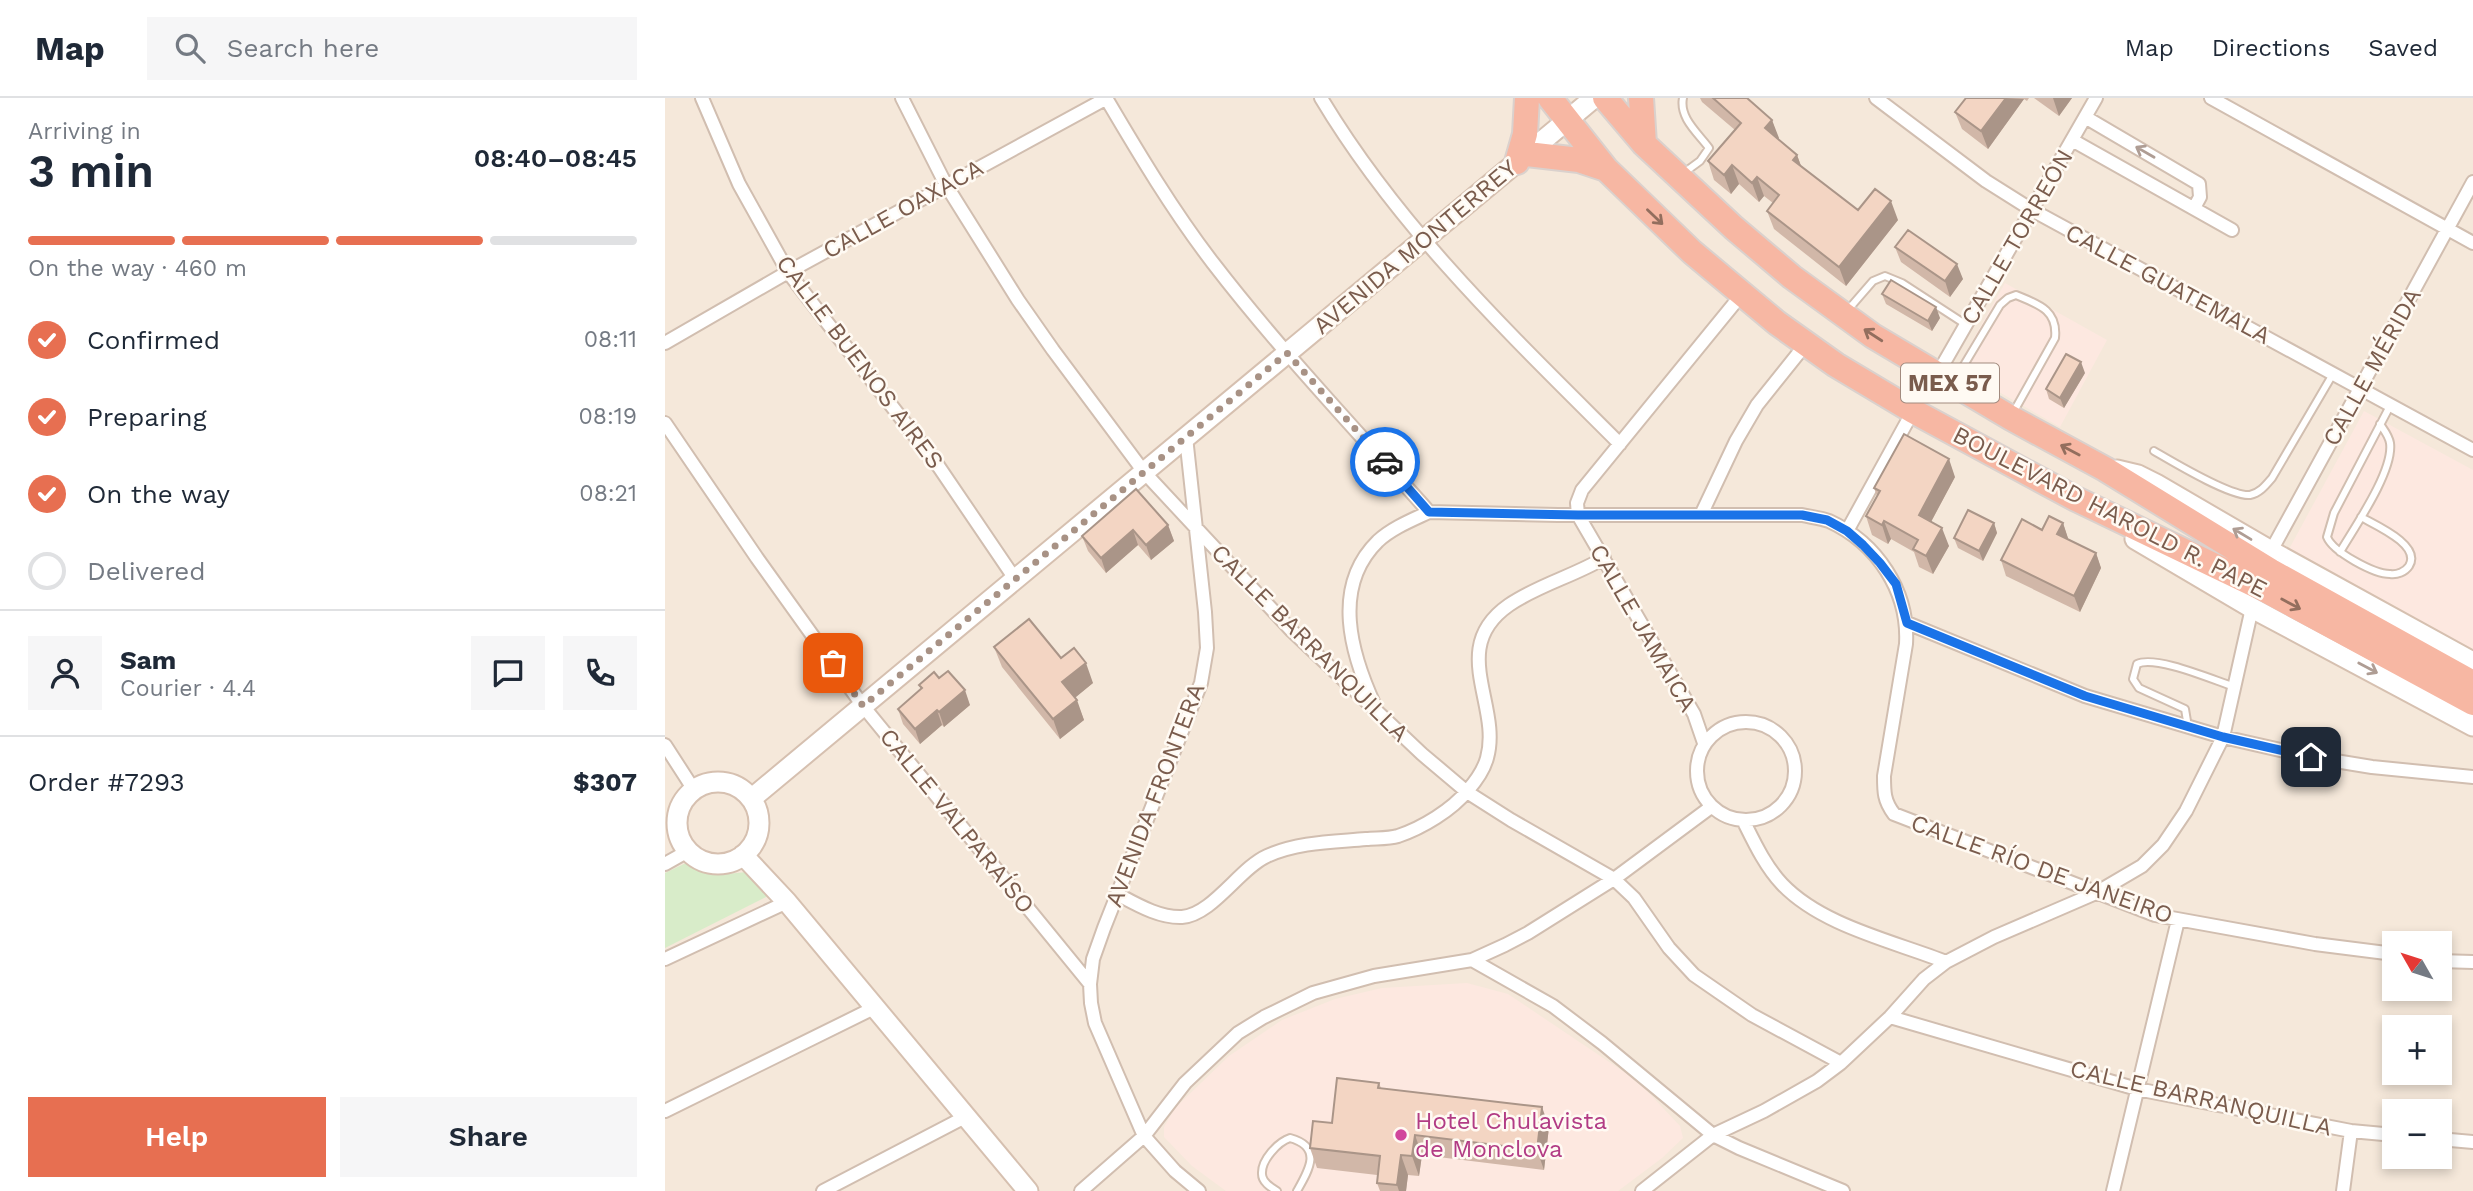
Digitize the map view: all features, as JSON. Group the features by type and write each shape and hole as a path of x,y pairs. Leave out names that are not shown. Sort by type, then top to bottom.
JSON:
{"highway":[{"path":"1527,98 1522,158 1579,160 1606,169"},
{"name":"BOULEVARD HAROLD R. PAPE","path":"1550,98 1606,169 1692,252 1805,345 1836,365 1913,411 2076,499 2473,683"},
{"name":"BOULEVARD HAROLD R. PAPE","path":"1605,98 1644,144 1734,229 1843,315 1945,380 2105,469 2271,571 2335,617 2473,703"},
{"path":"1641,98 1644,144"}],"street":[{"name":"CALLE BUENOS AIRES","path":"702,98 739,184 788,272 939,467 1015,579"},
{"name":"CALLE BARRANQUILLA","path":"902,98 946,185 1025,310 1144,472 1292,631 1467,792 1614,879 1634,898 1669,948 1693,975 1752,1015 1841,1063"},
{"name":"CALLE OAXACA","path":"665,343 788,272 1106,98"},
{"path":"1106,98 1143,160 1212,262 1287,353 1429,512 1381,539 1365,556 1353,579 1349,604 1359,671 1378,712"},
{"path":"1321,98 1374,178 1423,240 1521,345 1620,444"},
{"name":"AVENIDA MONTERREY","path":"751,799 1594,98"},
{"name":"CALLE GUATEMALA","path":"1877,98 1986,181 2032,210 2473,450"},
{"name":"CALLE TORREÓN","path":"1945,380 1966,325 2096,98"},
{"path":"2211,98 2473,243"},
{"path":"2085,117 2199,184 2200,197 2193,208"},
{"path":"2072,139 2232,230"},
{"name":"CALLE MÉRIDA","path":"2271,551 2473,182"},
{"path":"1578,515 1577,503 1582,490 1742,294"},
{"path":"1701,515 1736,441 1757,405 1805,345"},
{"path":"1847,531 1913,411"},
{"name":"CALLE VALPARAÍSO","path":"665,423 863,706 1090,984"},
{"name":"AVENIDA FRONTERA","path":"1090,984 1093,959 1201,683 1207,648 1186,437"},
{"path":"2105,469 2138,475 2156,484 2271,551 2473,662"},
{"path":"2076,499 2105,520 2252,608 2473,726"},
{"name":"CALLE RÍO DE JANEIRO","path":"1429,512 1802,515 1827,520 1847,531 1880,563 1896,584 1907,623 1884,776 1887,805 1894,814 2096,894 2178,920 2382,952"},
{"name":"CALLE JAMAICA","path":"1578,515 1694,714 1705,743"},
{"path":"1117,894 1148,909 1184,917 1203,908 1265,857 1294,847 1397,836 1436,817 1467,792 1487,758 1488,730 1478,664 1480,644 1489,625 1509,605 1604,558"},
{"path":"1642,1191 1713,1135 1765,1111 1817,1081 1841,1063 1924,979 1945,962 1994,936 2096,894 2141,866 2163,845 2186,811 2223,737 2252,608"},
{"path":"1907,623 2085,696 2223,737 2311,757 2372,767 2473,777"},
{"path":"1745,721 1761,723 1775,730 1787,741 1794,755 1796,771 1793,787 1785,801 1773,812 1759,819 1731,818 1711,807 1701,793 1696,776 1697,759 1705,743 1715,732 1729,724 1745,721"},
{"path":"665,745 694,790"},
{"path":"718,782 742,789 751,799 759,822 752,846 743,855 721,864 709,863 688,851 677,826 678,813 684,800 694,790 705,784 718,782"},
{"path":"1081,1191 1144,1136 1185,1083 1238,1033 1264,1017 1313,993 1374,976 1472,960 1528,933 1614,879 1711,807"},
{"path":"1743,820 1763,858 1782,884 1803,901 1826,916 1945,962"},
{"path":"665,864 688,851"},
{"path":"743,855 787,902 1028,1191"},
{"path":"665,959 787,902"},
{"path":"2113,1191 2178,920"},
{"path":"1472,960 1553,1006 1602,1042 1713,1135 1827,1188 1843,1191"},
{"path":"2452,961 2473,962"},
{"path":"1090,984 1095,1023 1144,1136 1175,1171 1199,1191"},
{"path":"665,1111 876,1007"},
{"name":"CALLE BARRANQUILLA","path":"1889,1017 2137,1089 2351,1131 2382,1134"},
{"path":"823,1191 967,1116"},
{"path":"2343,1191 2351,1131"},
{"path":"2452,1140 2473,1142"}],"lane":[{"path":"1678,177 1700,161 1709,148 1685,117 1682,110 1683,98"},
{"path":"1843,315 1873,281 1885,276 1902,283 1966,325"},
{"path":"1945,380 2008,298 2016,295 2037,304 2054,317 2055,338 2011,418"},
{"path":"2154,451 2225,489 2251,495 2262,489 2272,478 2334,373"},
{"path":"2361,517 2409,548 2412,556 2404,571 2393,575 2374,570 2340,552 2327,537 2328,528 2391,404"},
{"path":"2340,552 2386,470 2390,442 2380,424"},
{"path":"2188,727 2185,709 2139,688 2133,679 2137,664 2144,661 2161,663 2235,687"},
{"path":"1276,1191 1264,1181 1263,1166 1280,1142 1290,1138 1304,1144 1312,1160 1297,1191"}],"shaded area":[{"path":"665,98 2473,98 2473,1191 665,1191"},
{"path":"2005,283 2107,340 2060,427 1957,368"},
{"path":"2364,411 2473,470 2473,651 2288,551"},
{"path":"1467,983 1508,994 1627,1074 1680,1126 1683,1138 1662,1158 1618,1191 1226,1191 1192,1166 1164,1137 1164,1127 1175,1108 1229,1056 1282,1020 1335,999 1382,988"}],"green space":[{"path":"686,863 717,875 747,872 768,896 665,948 665,873"}],"building":[{"path":"1713,98 1747,98 1772,120 1765,128 1797,155 1793,160 1858,210 1875,189 1891,201 1839,267 1767,211 1779,195 1757,177 1752,183 1732,165 1724,175 1708,161 1741,123"},
{"path":"1966,98 2006,98 1981,131 1955,112"},
{"path":"1908,230 1957,264 1945,281 1895,247"},
{"path":"1891,280 1936,307 1928,321 1882,294"},
{"path":"2066,354 2081,362 2060,398 2046,389"},
{"path":"1904,434 1949,459 1919,515 1942,528 1926,556 1913,549 1918,540 1884,521 1882,525 1866,516 1880,491 1874,488"},
{"path":"1136,489 1168,525 1146,545 1133,530 1101,558 1082,536"},
{"path":"1968,510 1994,523 1979,551 1954,538"},
{"path":"2049,516 2063,523 2057,534 2096,553 2074,596 2001,560 2022,519 2042,530"},
{"path":"1029,619 1061,658 1074,648 1086,663 1062,682 1077,700 1053,719 994,647"},
{"path":"948,671 965,690 915,729 898,709 922,688 919,685 934,672 939,678"},
{"path":"1337,1078 1379,1083 1378,1088 1542,1107 1537,1150 1415,1135 1412,1156 1401,1155 1397,1185 1377,1183 1380,1156 1310,1148 1313,1121 1332,1123"}],"way so far":[{"path":"833,663 863,706 1287,353 1385,462"}],"place":[{"name":"Hotel Chulavista de Monclova","path":"1401,1135"}],"route":[{"path":"1385,462 1429,512 1802,515 1827,520 1847,531 1880,563 1896,584 1907,623 2085,696 2223,737 2311,757"}]}
